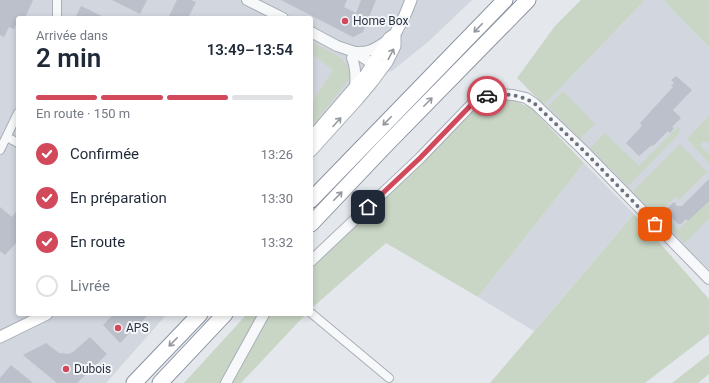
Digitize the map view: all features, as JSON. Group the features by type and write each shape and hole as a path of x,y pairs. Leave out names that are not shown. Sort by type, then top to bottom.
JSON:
{"highway":[{"path":"313,198 505,0"},
{"path":"313,222 528,0"},
{"path":"134,383 198,316"},
{"path":"160,383 223,316"}],"main road":[{"path":"313,136 355,87 376,68 387,62 395,46 392,36 405,15 411,0"},
{"path":"313,148 358,99 376,68"},
{"path":"0,337 43,316"}],"street":[{"path":"57,0 57,16"},
{"path":"247,0 279,16"},
{"path":"313,33 354,55 365,64 376,68"},
{"path":"354,55 373,50 392,36"},
{"path":"354,55 356,70 355,87"},
{"path":"313,259 420,158 474,102 488,96 498,94 526,98 535,104 582,149 709,279"},
{"path":"0,150 16,117"},
{"path":"7,137 16,142"},
{"path":"313,315 389,378"},
{"path":"226,383 263,316"}],"shaded area":[{"path":"0,0 472,0 429,41 392,71 365,77 313,140 313,16 16,16 16,316 165,316 106,383 0,383"},
{"path":"645,0 663,0 709,47 709,270 544,105"},
{"path":"584,163 634,214 534,331 478,297"}],"green space":[{"path":"581,0 645,0 544,105 517,78 555,26"},
{"path":"663,0 709,0 709,47"},
{"path":"313,43 329,50 341,58 349,68 350,77 313,125 313,101 333,70 313,55"},
{"path":"563,91 595,124 580,139 548,106"},
{"path":"513,100 531,108 584,163 478,297 386,243 313,307 313,262 478,106 486,101"},
{"path":"709,116 709,142 703,142 700,145 709,155 709,163 687,139"},
{"path":"678,127 680,129 677,136 628,186 590,148 605,133 639,166"},
{"path":"680,144 707,172 679,200 675,197 660,212 678,230 709,200 709,218 685,243 633,192"},
{"path":"634,214 709,299 709,334 645,383 490,383"},
{"path":"245,316 257,316 221,383 184,383"},
{"path":"266,316 304,316 241,383 231,383"},
{"path":"709,354 709,374 698,383 672,383"}],"building":[{"path":"0,0 33,0 26,16 16,16 16,24 14,29 9,27 4,37 0,35"},
{"path":"112,0 147,0 140,14"},
{"path":"177,0 191,0 196,2 189,16 169,16"},
{"name":"Home Box","path":"281,0 347,0 344,7 356,13 361,0 376,0 363,32 353,37"},
{"path":"81,6 102,16 76,16"},
{"path":"676,76 692,90 673,110 681,118 672,127 674,128 670,133 668,131 653,146 652,145 639,156 626,143 642,126 640,123 673,87 671,86 674,83 671,80"},
{"path":"709,179 709,201 688,221 686,219 681,224 678,224 665,210 674,202 677,206 682,206"},
{"path":"0,207 12,217 16,212 16,243 5,255 0,251"},
{"path":"112,316 147,316 120,343 103,325"},
{"name":"Dubois","path":"90,337 107,354 77,383 57,383 23,355 46,343 59,353 69,354"},
{"path":"11,365 33,383 0,383 0,378"}],"way so far":[{"path":"487,96 498,94 513,95 526,98 535,104 582,149 655,224"}],"place":[{"name":"Home Box","path":"345,21"},
{"name":"APS","path":"118,328"},
{"name":"Dubois","path":"66,369"}],"route":[{"path":"368,207 420,158 474,102 487,96"}]}
